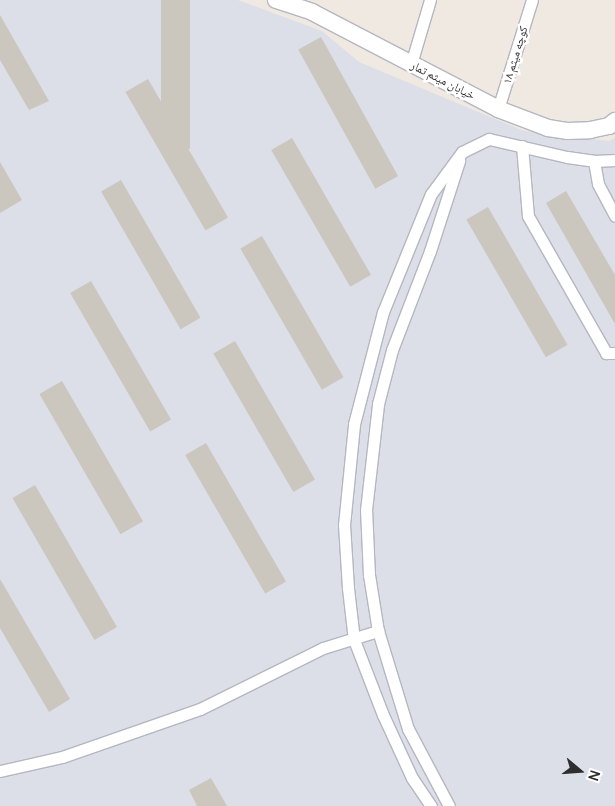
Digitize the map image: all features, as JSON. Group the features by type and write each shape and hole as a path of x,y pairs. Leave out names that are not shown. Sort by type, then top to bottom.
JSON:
{"street":[{"name":"خیابان میثم تمار","path":"276,0 300,4 498,109 548,128 567,131 610,126 615,121"},
{"path":"411,64 430,0"},
{"name":"کوچه میثم ۱۸","path":"498,109 532,0"},
{"path":"431,806 407,769 382,715 354,640 348,588 344,525 354,424 383,312 431,194 462,152 489,139 594,161 615,160"},
{"path":"522,146 528,216 606,353 615,353"},
{"path":"449,806 408,729 378,631 370,575 366,510 378,404 392,350 436,234 462,152"},
{"path":"594,161 598,184 615,216"},
{"path":"0,771 62,757 200,709 323,648 354,640 378,631"}],"shaded area":[{"path":"0,0 238,0 322,31 359,62 524,131 609,141 615,138 615,806 0,806"}],"building":[{"path":"161,0 190,0 190,149 161,149"},
{"path":"0,15 49,101 29,110 0,60"},
{"path":"321,37 398,176 375,189 298,50"},
{"path":"148,79 228,218 205,231 125,92"},
{"path":"292,138 371,275 350,287 271,150"},
{"path":"0,162 22,200 0,213"},
{"path":"121,180 201,318 181,329 101,192"},
{"path":"566,191 615,275 615,324 546,203"},
{"path":"488,207 568,345 546,357 466,220"},
{"path":"262,236 344,377 322,390 240,249"},
{"path":"91,281 171,420 150,432 70,293"},
{"path":"235,341 315,480 293,492 213,354"},
{"path":"62,381 143,521 120,534 39,394"},
{"path":"206,443 286,582 265,594 185,455"},
{"path":"35,485 117,627 94,640 12,498"},
{"path":"0,579 70,699 49,712 0,628"},
{"path":"211,778 227,806 197,806 189,790"}]}
